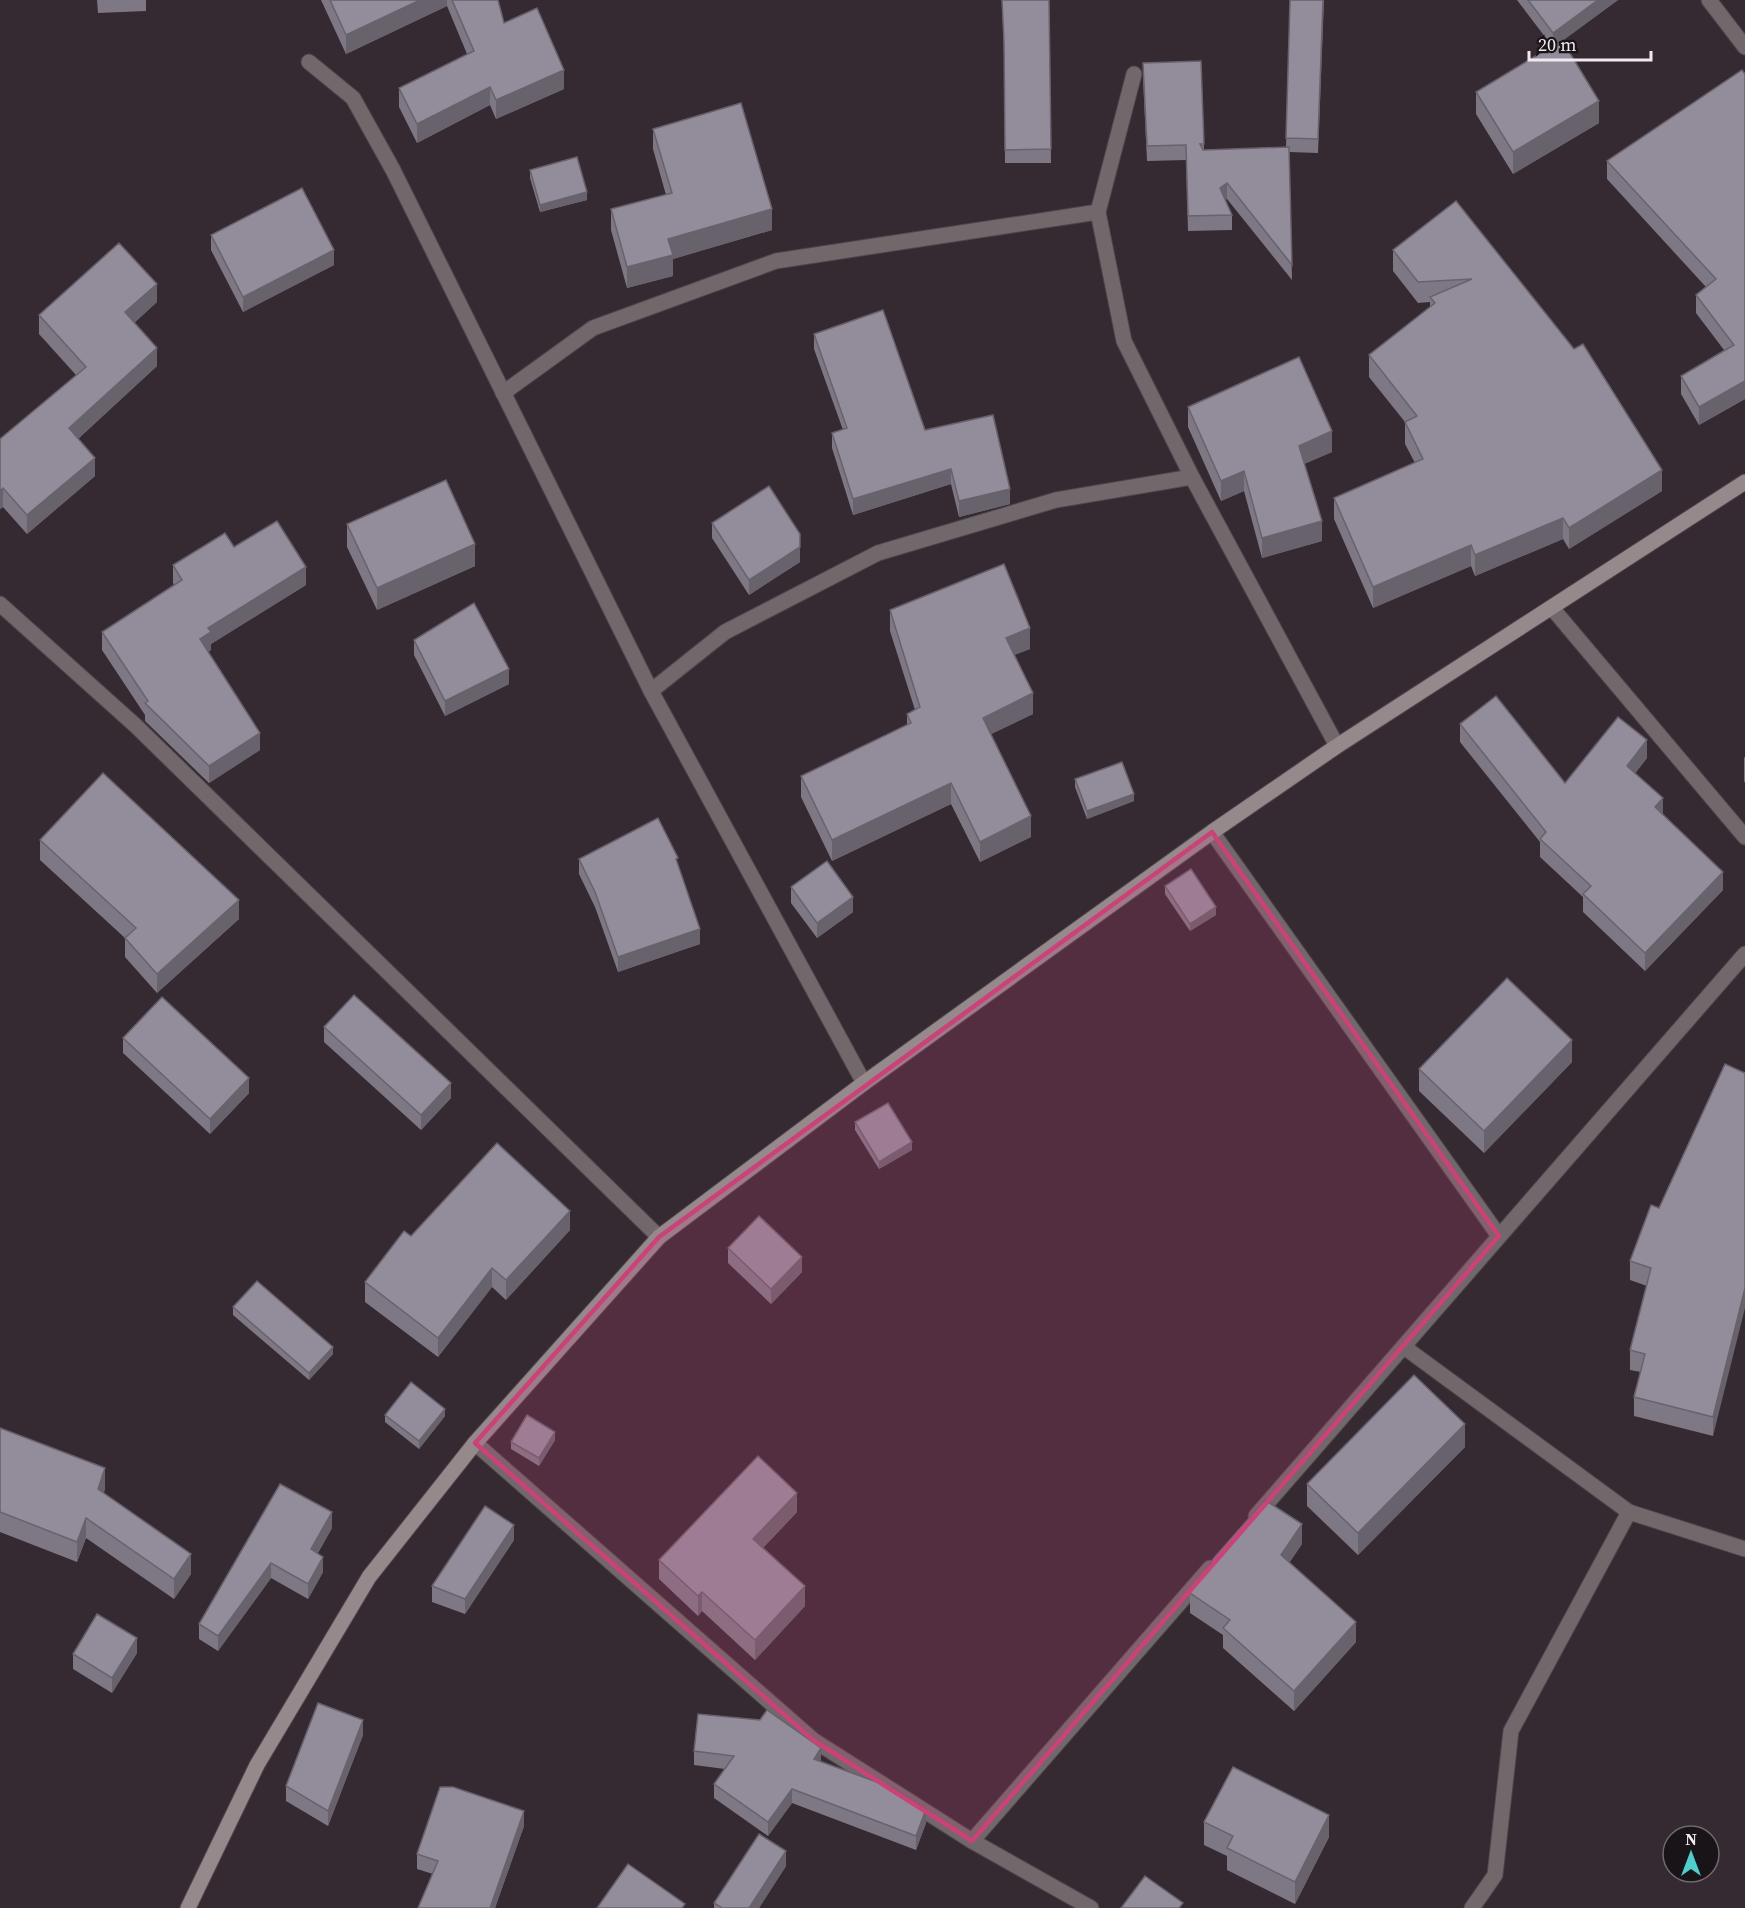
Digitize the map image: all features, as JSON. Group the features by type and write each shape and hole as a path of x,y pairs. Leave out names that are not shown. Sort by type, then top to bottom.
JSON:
{"street":[{"path":"1708,0 1745,47"},
{"path":"309,62 353,99 393,170 651,691 864,1083"},
{"path":"1134,74 1098,212 1124,341 1192,477 1337,746"},
{"path":"503,393 593,328 776,261 1098,212"},
{"path":"651,691 724,632 878,553 1056,501 1192,477"},
{"path":"188,1908 258,1765 369,1577 475,1443 659,1237 864,1083 1212,832 1337,746 1745,482"},
{"path":"0,604 136,726 659,1237"},
{"path":"1552,608 1745,837"},
{"path":"1212,832 1499,1236"},
{"path":"1246,1527 1745,954"},
{"path":"1404,1347 1629,1512 1745,1549"},
{"path":"475,1443 813,1740 972,1841 1091,1908"},
{"path":"1472,1908 1495,1875 1511,1731 1629,1512"},
{"path":"972,1841 1223,1554"}],"highlighted area":[{"path":"1212,832 1499,1236 972,1841 813,1740 475,1443 659,1237"}],"building":[{"path":"330,0 420,0 346,35"},
{"path":"452,0 498,0 504,23 537,8 564,70 496,100 490,87 417,124 399,88 474,51"},
{"path":"1002,0 1049,0 1051,149 1005,150"},
{"path":"1290,0 1323,0 1318,139 1286,138"},
{"path":"1528,0 1598,0 1553,33"},
{"path":"1562,40 1599,101 1513,152 1476,92"},
{"path":"1201,61 1204,144 1200,144 1203,150 1289,147 1292,265 1227,183 1220,188 1232,215 1188,216 1186,145 1147,146 1143,63"},
{"path":"1742,70 1745,74 1745,381 1699,407 1681,376 1734,345 1696,295 1716,279 1607,161"},
{"path":"741,103 772,209 668,239 673,255 627,267 611,209 672,193 653,129"},
{"path":"577,157 587,192 540,205 530,170"},
{"path":"302,188 334,250 243,297 211,235"},
{"path":"1456,201 1574,349 1583,344 1662,470 1569,528 1563,518 1475,555 1471,545 1373,587 1334,498 1423,459 1405,422 1417,416 1369,355 1435,303 1430,297 1472,279 1418,282 1393,250"},
{"path":"119,243 157,284 125,312 157,348 69,428 95,458 27,515 3,488 0,491 0,439 86,367 39,315"},
{"path":"883,310 925,430 993,415 1010,489 959,501 951,469 853,499 832,433 847,428 814,334"},
{"path":"1299,357 1332,431 1299,446 1322,521 1262,538 1244,471 1221,481 1188,407"},
{"path":"446,480 475,544 377,588 347,524"},
{"path":"769,486 800,534 800,547 749,580 712,523"},
{"path":"277,521 306,567 208,628 211,632 200,639 260,733 209,766 145,703 148,701 102,632 182,580 173,565 225,533 234,547"},
{"path":"1004,564 1030,628 1006,638 1033,693 983,718 1031,816 980,842 951,783 832,840 801,776 911,723 907,714 920,707 890,610"},
{"path":"474,603 509,669 445,701 414,640"},
{"path":"1496,696 1565,783 1618,717 1647,740 1627,766 1663,798 1655,807 1723,872 1645,953 1583,894 1591,886 1540,839 1546,832 1460,724"},
{"path":"1122,762 1134,794 1087,811 1075,779"},
{"path":"103,773 239,900 157,974 125,938 136,928 40,840"},
{"path":"658,818 678,858 676,859 700,929 618,957 595,892 579,859"},
{"path":"827,861 853,897 817,923 791,887"},
{"path":"1191,869 1216,907 1190,924 1165,886"},
{"path":"1507,978 1572,1040 1484,1131 1419,1069"},
{"path":"354,995 451,1083 421,1115 324,1027"},
{"path":"162,997 249,1078 210,1119 123,1038"},
{"path":"1725,1064 1745,1073 1745,1288 1713,1417 1634,1397 1645,1354 1630,1350 1651,1268 1630,1261 1651,1205 1659,1208"},
{"path":"888,1103 912,1142 879,1162 855,1122"},
{"path":"497,1143 570,1211 506,1280 492,1268 438,1338 365,1282 404,1231 411,1236"},
{"path":"759,1216 802,1257 771,1289 728,1248"},
{"path":"257,1281 333,1347 309,1373 233,1307"},
{"path":"1414,1375 1465,1424 1358,1533 1307,1484"},
{"path":"411,1382 445,1409 419,1441 385,1415"},
{"path":"527,1415 555,1432 539,1458 511,1442"},
{"path":"0,1428 105,1468 98,1489 191,1554 174,1579 86,1518 77,1542 0,1512"},
{"path":"758,1456 797,1493 753,1539 805,1586 755,1640 702,1592 698,1596 659,1560"},
{"path":"280,1484 332,1512 311,1549 323,1557 308,1584 271,1563 218,1636 199,1624"},
{"path":"1265,1500 1302,1524 1281,1555 1356,1622 1294,1691 1223,1628 1230,1620 1190,1593 1214,1558"},
{"path":"485,1506 514,1525 465,1599 432,1586"},
{"path":"97,1614 137,1638 112,1678 73,1654"},
{"path":"318,1703 363,1720 328,1811 286,1786"},
{"path":"767,1710 821,1748 814,1759 893,1788 926,1809 916,1836 792,1789 768,1822 714,1784 734,1756 694,1751 698,1714 760,1720"},
{"path":"1233,1767 1329,1815 1295,1882 1227,1848 1233,1836 1204,1822"},
{"path":"440,1787 453,1787 524,1811 490,1908 418,1908 438,1861 417,1854"},
{"path":"759,1834 786,1851 749,1908 722,1908 714,1903"},
{"path":"628,1864 685,1904 682,1908 597,1908"},
{"path":"1145,1876 1183,1903 1179,1908 1121,1908"}]}
